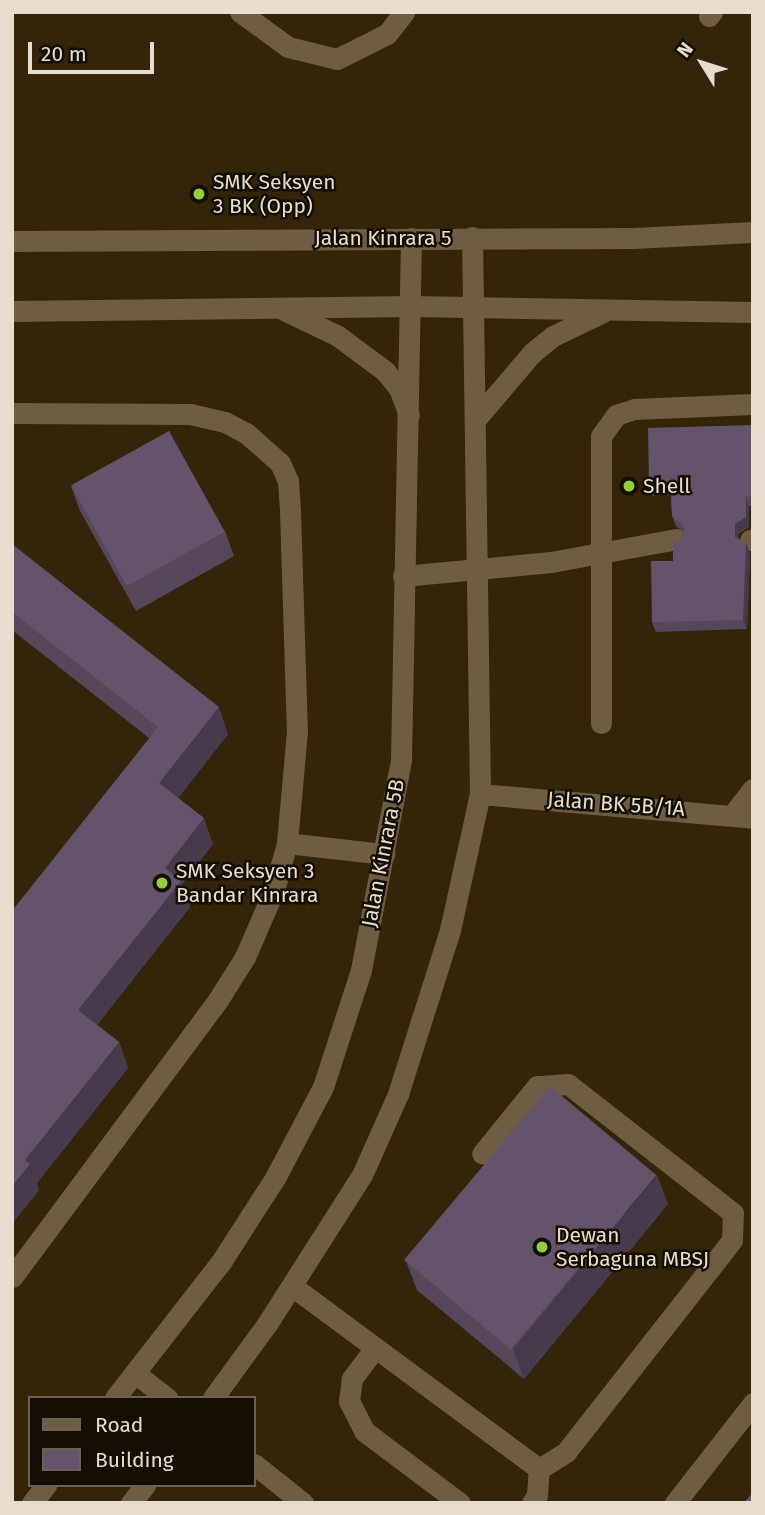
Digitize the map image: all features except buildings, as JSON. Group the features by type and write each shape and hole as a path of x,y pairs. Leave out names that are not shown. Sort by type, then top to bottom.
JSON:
{"street":[{"path":"240,12 288,47 337,59 387,33 404,12"},
{"name":"Jalan Kinrara 5","path":"12,241 633,238 753,232"},
{"name":"Jalan Kinrara 5B","path":"117,1396 221,1262 275,1178 323,1087 360,970 401,760 403,576 412,306 411,237"},
{"path":"214,1396 292,1286 362,1175 398,1094 450,930 480,794 472,237"},
{"path":"12,311 473,306 753,312"},
{"path":"279,308 338,336 385,371 399,388 409,415"},
{"path":"475,421 532,353 553,336 608,310"},
{"path":"601,723 601,436 616,415 656,407 753,404"},
{"path":"12,413 190,414 225,422 246,433 280,463 288,481 290,511 297,731 287,843 274,890 250,946 218,1000 12,1276"},
{"path":"403,576 478,570 676,539"},
{"path":"743,815 753,789"},
{"name":"Jalan BK 5B/1A","path":"480,794 743,815"},
{"path":"287,843 384,854"},
{"path":"482,1154 537,1086 568,1083 733,1213 732,1240 566,1452 539,1469"},
{"path":"292,1286 539,1469"},
{"path":"375,1348 352,1379 349,1401 364,1431 460,1503"},
{"path":"135,1373 164,1396"},
{"path":"675,1503 753,1403"},
{"path":"256,1467 303,1503"},
{"path":"532,1503 537,1495 539,1469"},
{"path":"32,1503 44,1487"},
{"path":"131,1503 143,1487"}],"place":[{"name":"SMK Seksyen 3 BK (Opp)","path":"199,194"},
{"name":"Shell","path":"629,486"},
{"name":"SMK Seksyen 3 Bandar Kinrara","path":"162,883"},
{"name":"Dewan Serbaguna MBSJ","path":"542,1247"}]}
